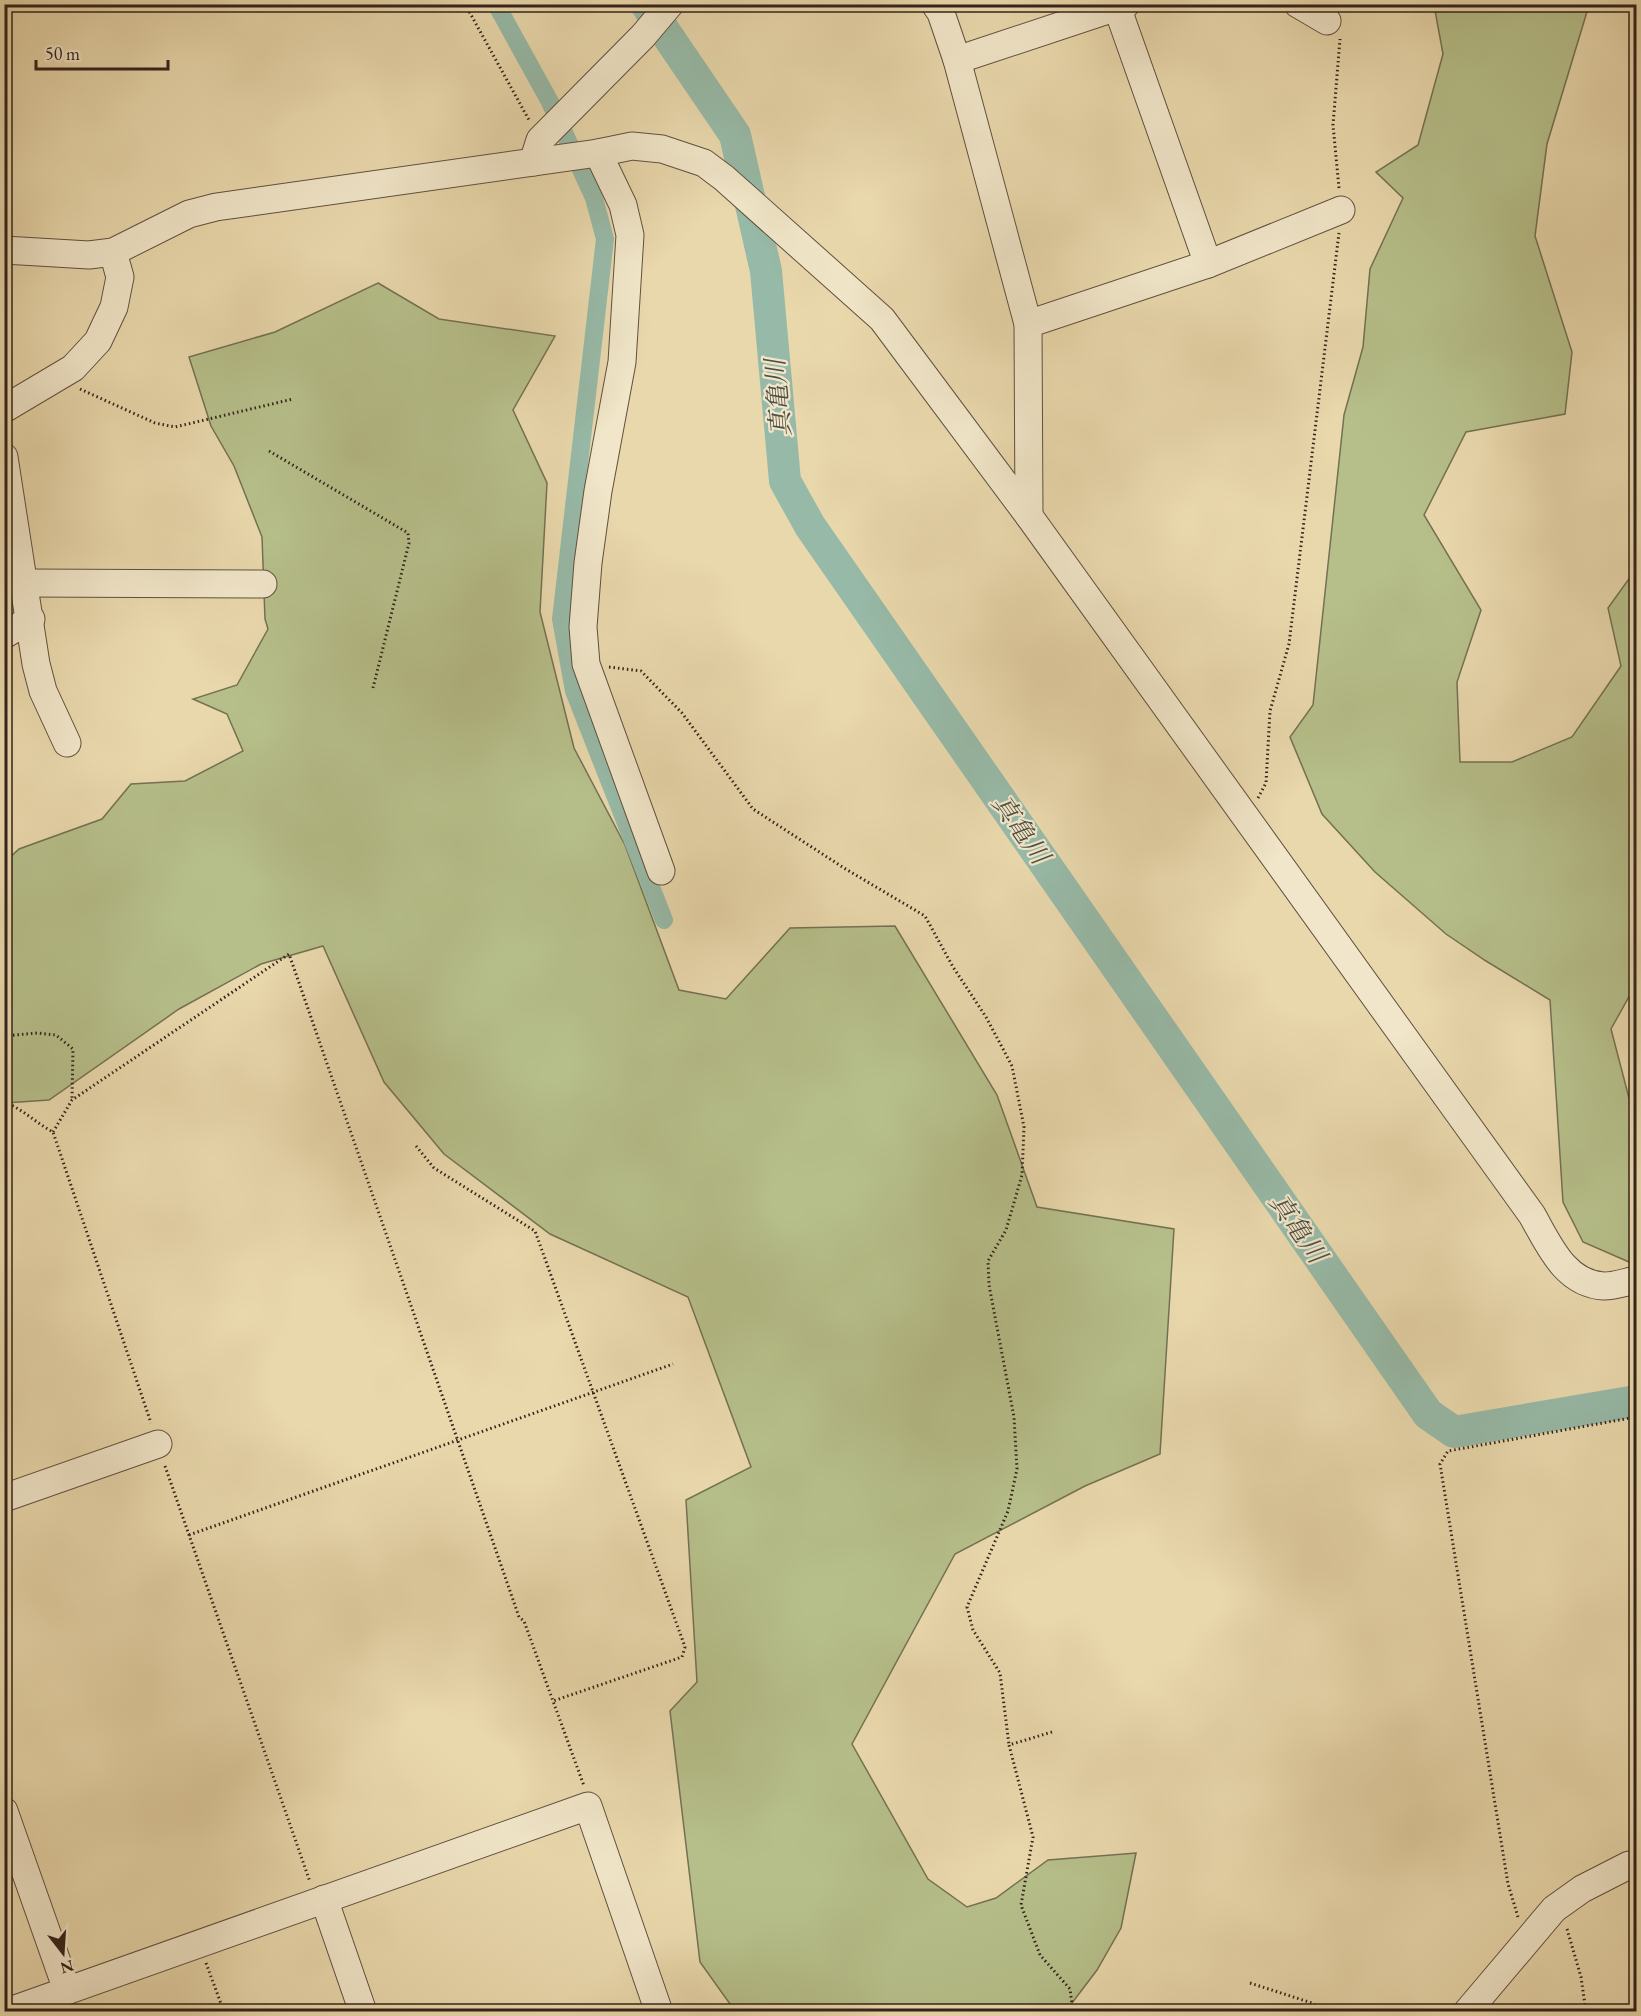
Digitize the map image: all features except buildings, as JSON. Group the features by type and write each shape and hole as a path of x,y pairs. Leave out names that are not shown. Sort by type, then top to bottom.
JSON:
{"street":[{"path":"536,151 670,4"},
{"path":"935,4 941,13 957,60 1028,324 1029,516"},
{"path":"1298,4 1327,21"},
{"path":"957,60 1120,5 1208,264"},
{"path":"4,250 89,255 113,252 189,214 216,207 536,151 598,153 632,146 662,148 704,163 724,178 882,319 1029,516 1525,1205 1554,1252 1571,1274 1583,1282 1606,1286 1636,1280"},
{"path":"598,153 623,205 630,235 622,362 598,490 588,563 583,627 586,664 661,871"},
{"path":"1028,324 1208,264 1341,210"},
{"path":"4,409 74,368 98,341 114,307 120,277 113,252"},
{"path":"4,457 31,619 36,664 43,691 67,743"},
{"path":"25,583 263,584"},
{"path":"4,635 31,619"},
{"path":"4,1497 158,1444"},
{"path":"7,2012 588,1806 659,2012"},
{"path":"4,1810 67,1990"},
{"path":"1467,2012 1554,1909 1582,1889 1629,1865 1636,1864"},
{"path":"321,1900 363,2012"}],"path":[{"path":"465,4 536,151"},
{"path":"1247,820 1266,783 1270,711 1289,644 1341,210 1333,125 1340,39 1327,21"},
{"path":"57,378 154,423 175,427 293,399"},
{"path":"269,451 408,533 409,543 373,688"},
{"path":"586,664 641,671 681,713 753,809 844,868 925,916 952,967 986,1017 1012,1066 1024,1128 1022,1175 1006,1230 988,1261 989,1285 1014,1417 1017,1469 1008,1511 967,1608 973,1630 1000,1673 1009,1745 1034,1837 1021,1905 1040,1955 1070,1989 1073,2012"},
{"path":"53,1132 72,1100 289,954 519,1617 524,1622 587,1793 588,1806"},
{"path":"4,1036 37,1033 56,1035 73,1049 72,1100"},
{"path":"4,1102 17,1107 53,1132 189,1535 321,1900"},
{"path":"416,1146 434,1168 535,1231 685,1647 682,1657 553,1701"},
{"path":"189,1535 673,1364"},
{"path":"1529,1937 1516,1912 1508,1884 1440,1464 1448,1451 1636,1417"},
{"path":"1009,1745 1052,1732"},
{"path":"1559,1905 1581,1977 1586,2012"},
{"path":"199,1943 224,2012"},
{"path":"1250,1983 1312,2003 1326,2012"}],"green space":[{"path":"1434,5 1589,5 1547,144 1535,236 1572,352 1565,414 1466,432 1424,515 1481,610 1457,682 1460,762 1512,762 1572,737 1621,666 1608,608 1636,569 1636,984 1611,1029 1629,1098 1636,1110 1636,1265 1583,1242 1563,1202 1550,1000 1446,934 1375,872 1322,814 1290,737 1313,705 1344,415 1363,347 1370,269 1403,198 1376,172 1418,145 1443,54"},
{"path":"378,283 439,319 555,336 513,410 547,483 540,612 574,748 625,845 679,990 726,999 790,928 895,926 997,1095 1037,1207 1174,1229 1160,1454 1085,1486 955,1554 852,1744 928,1879 967,1907 996,1898 1048,1860 1136,1853 1121,1928 1097,1970 1066,2011 735,2011 700,1962 670,1711 697,1682 686,1500 751,1467 688,1297 550,1234 444,1154 384,1082 323,946 261,964 179,1009 49,1100 5,1103 5,862 19,849 102,819 131,784 185,781 243,751 227,714 193,699 237,685 268,629 265,619 262,537 234,466 211,426 189,357 275,332"}],"waterway":[{"path":"496,4 550,102 594,198 605,239 561,619 574,691 664,920"},
{"name":"真亀川","path":"646,4 735,135 766,271 785,481 810,526 1428,1414 1454,1432 1636,1401"}]}
